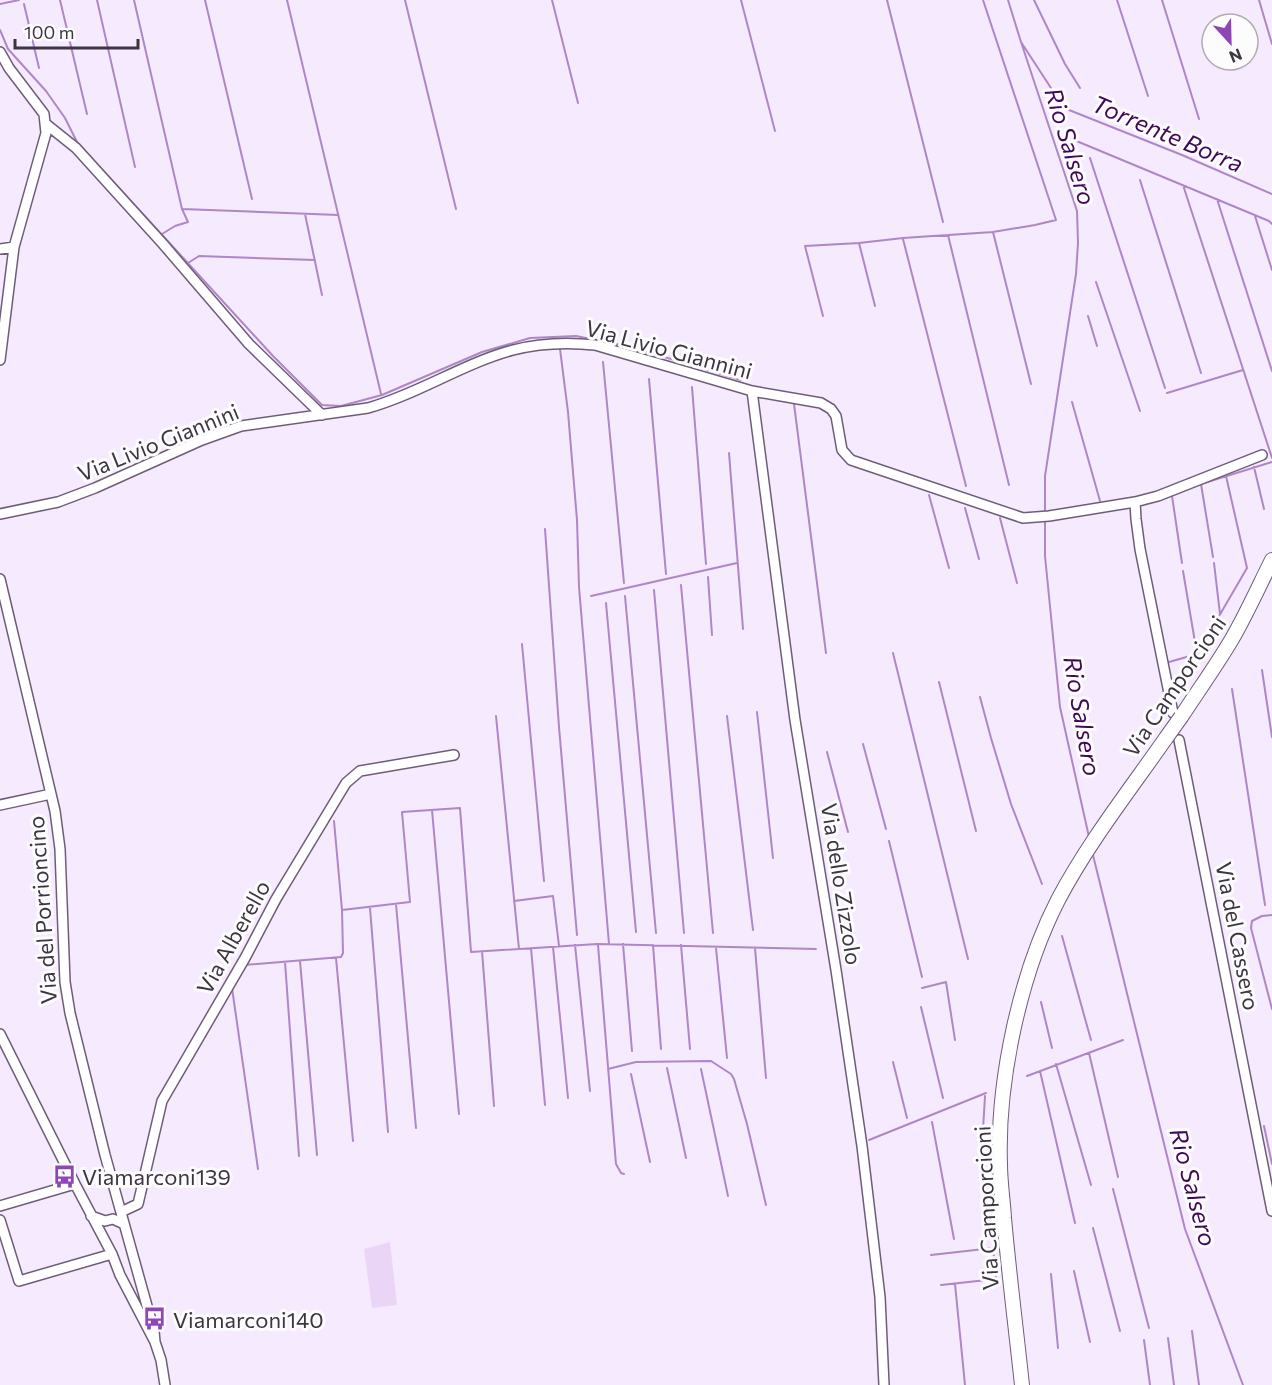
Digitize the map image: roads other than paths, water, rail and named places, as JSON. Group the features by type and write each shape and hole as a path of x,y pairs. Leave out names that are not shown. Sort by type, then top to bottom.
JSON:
{"main road":[{"name":"Via Camporcioni","path":"1022,1385 1000,1163 1002,1101 1012,1036 1032,960 1057,902 1077,866 1103,828 1172,739 1177,715 1221,658 1272,560"}],"street":[{"path":"0,52 9,68 44,114 46,124 46,133 14,247 0,360"},
{"path":"46,124 76,148 249,344 322,415"},
{"path":"0,249 14,247"},
{"name":"Via Livio Giannini","path":"0,514 58,502 202,440 242,426 385,404 492,357 512,350 554,343 595,345 752,391 821,403 831,409 836,416 842,450 851,460 1023,519 1135,502 1158,496 1262,455"},
{"name":"Via dello Zizzolo","path":"752,391 795,720 862,1146 880,1297 884,1385"},
{"path":"1135,502 1140,549 1177,715"},
{"name":"Via del Porrioncino","path":"0,579 2,600 55,811 60,849 65,982 70,1013 155,1342"},
{"name":"Via del Cassero","path":"1172,739 1208,882 1272,1211"},
{"name":"Via Alberello","path":"121,1211 138,1204 162,1101 276,900 346,783 360,771 454,755"},
{"path":"0,805 51,794"},
{"path":"0,1034 155,1342 165,1385"},
{"path":"0,1206 75,1184"},
{"path":"100,1232 109,1220 121,1211"},
{"path":"92,1215 124,1224"},
{"path":"0,1220 19,1281 114,1259"},
{"path":"114,1259 122,1269 127,1270 134,1261"}],"waterway":[{"path":"0,4 19,0"},
{"path":"60,0 87,114"},
{"path":"97,0 135,167"},
{"path":"134,0 182,209 188,222 175,226 162,234"},
{"path":"205,0 252,199"},
{"path":"287,0 381,394"},
{"path":"405,0 456,209"},
{"path":"552,0 578,103"},
{"path":"741,0 775,131"},
{"path":"887,0 943,222"},
{"path":"823,316 805,246 993,232 1056,220 983,0"},
{"name":"Torrente Borra","path":"1008,0 1021,42 1064,108 1272,194"},
{"path":"1034,0 1065,64 1080,88"},
{"path":"1117,0 1148,96"},
{"path":"1162,0 1199,119"},
{"path":"1259,0 1272,44"},
{"path":"24,4 39,68"},
{"path":"0,30 8,49 46,91 65,118 77,142 273,356 322,405 341,406 382,395 482,352 530,338 576,336 631,347 741,380"},
{"name":"Rio Salsero","path":"1021,42 1077,211 1076,274 1045,476 1045,514"},
{"path":"1074,140 1272,224"},
{"path":"1090,158 1165,388"},
{"path":"1140,180 1201,373"},
{"path":"1183,185 1272,458"},
{"path":"1217,199 1272,371"},
{"path":"182,209 338,215"},
{"path":"305,214 322,295"},
{"path":"1255,216 1272,270"},
{"path":"993,232 1031,384"},
{"path":"948,235 1009,485"},
{"path":"903,239 966,486"},
{"path":"859,243 875,306"},
{"path":"188,263 199,256 315,260"},
{"path":"1096,282 1140,411"},
{"path":"1088,316 1097,346"},
{"path":"560,349 577,520 579,587 609,944"},
{"path":"603,362 624,583"},
{"path":"1167,393 1243,370"},
{"path":"649,379 666,574"},
{"path":"692,387 706,564"},
{"path":"1072,402 1100,501"},
{"path":"794,404 826,653"},
{"path":"729,453 743,629"},
{"path":"1213,557 1201,484 1272,462"},
{"path":"1254,467 1264,509"},
{"path":"1169,662 1197,654 1247,568 1226,476"},
{"path":"929,495 949,568"},
{"path":"1172,496 1182,563"},
{"path":"965,508 979,559"},
{"path":"1000,518 1017,583"},
{"name":"Rio Salsero","path":"1045,520 1045,556 1060,707 1089,837"},
{"path":"545,529 577,935"},
{"path":"591,596 737,563"},
{"path":"1214,563 1220,614"},
{"path":"1183,571 1197,654"},
{"path":"708,577 712,635"},
{"path":"681,585 713,933"},
{"path":"654,590 684,933"},
{"path":"625,596 656,933"},
{"path":"606,603 636,932"},
{"path":"522,644 544,881"},
{"path":"893,653 968,959"},
{"path":"1262,670 1272,737"},
{"path":"939,682 976,831"},
{"path":"1232,689 1265,905"},
{"path":"980,697 1011,804 1042,884"},
{"path":"757,712 773,858"},
{"path":"496,716 519,949"},
{"path":"727,716 753,930"},
{"path":"863,744 886,829"},
{"path":"827,752 848,832"},
{"path":"342,910 410,902 402,812 460,808 471,952 597,944 816,949"},
{"path":"432,810 459,1114"},
{"path":"244,965 341,957 343,953 342,910 334,821"},
{"path":"889,841 922,977"},
{"name":"Rio Salsero","path":"1092,851 1185,1229 1243,1385"},
{"path":"276,909 288,888"},
{"path":"514,901 553,896 559,946"},
{"path":"396,904 416,1128"},
{"path":"370,908 388,1132"},
{"path":"1272,915 1262,916 1252,921 1251,928 1272,1009"},
{"path":"1062,936 1091,1040"},
{"path":"623,944 632,1051"},
{"path":"575,945 590,1091"},
{"path":"598,945 616,1164 624,1174"},
{"path":"653,945 661,1049"},
{"path":"681,945 690,1049"},
{"path":"553,947 568,1098"},
{"path":"531,948 545,1105"},
{"path":"716,948 727,1058"},
{"path":"755,948 766,1078"},
{"path":"482,951 494,1106"},
{"path":"336,958 353,1141"},
{"path":"300,961 317,1155"},
{"path":"285,962 299,1156"},
{"path":"922,988 946,982 955,1040"},
{"path":"232,988 258,1169"},
{"path":"1041,1002 1052,1048"},
{"path":"921,1007 943,1098"},
{"path":"1027,1076 1123,1040"},
{"path":"1089,1053 1118,1177"},
{"path":"608,1069 636,1062 711,1061 731,1074 747,1124 766,1205"},
{"path":"893,1062 907,1118"},
{"path":"1056,1064 1091,1185"},
{"path":"667,1068 686,1158"},
{"path":"701,1069 728,1196"},
{"path":"1040,1071 1075,1223"},
{"path":"631,1074 650,1162"},
{"path":"869,1140 986,1093"},
{"path":"985,1096 981,1163 988,1231"},
{"path":"932,1122 954,1239"},
{"path":"1264,1126 1272,1164"},
{"path":"1113,1189 1149,1328"},
{"path":"1093,1228 1120,1331"},
{"path":"931,1255 993,1248 996,1279 941,1285"},
{"path":"1074,1271 1090,1342"},
{"path":"1051,1274 1058,1348"},
{"path":"955,1284 965,1385"},
{"path":"1192,1331 1199,1385"},
{"path":"1168,1338 1174,1385"},
{"path":"1144,1340 1150,1385"}],"place":[{"name":"Viamarconi139","path":"64,1176"},
{"name":"Viamarconi140","path":"155,1319"}]}
